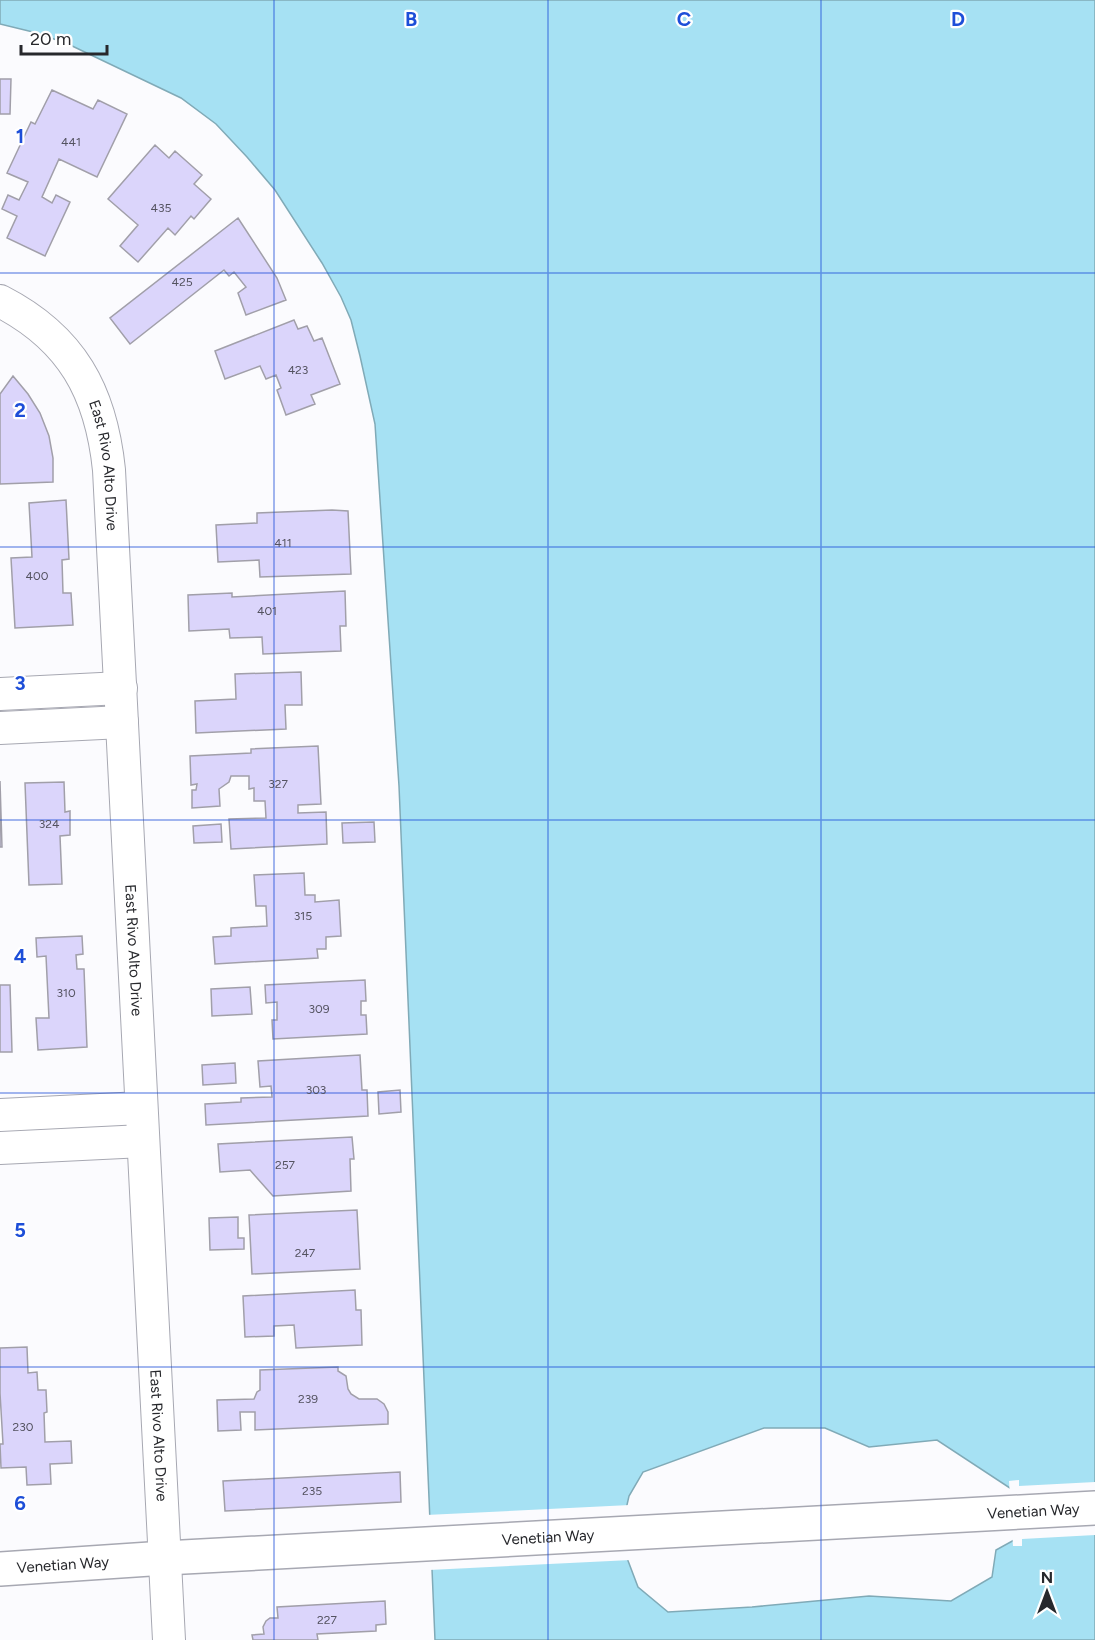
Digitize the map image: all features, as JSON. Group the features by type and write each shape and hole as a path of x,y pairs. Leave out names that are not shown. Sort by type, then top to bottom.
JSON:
{"main road":[{"name":"Venetian Way","path":"0,1569 165,1558 1095,1508"}],"street":[{"name":"East Rivo Alto Drive","path":"0,301 37,324 55,340 72,361 87,384 96,406 107,447 169,1640"},
{"path":"0,694 121,688"},
{"path":"0,728 122,722"},
{"path":"0,1115 141,1108"},
{"path":"0,1148 143,1141"}],"water":[{"path":"0,0 1095,0 1095,1640 435,1640 399,786 375,424 351,320 322,263 275,190 216,124 181,98 68,44 37,33 0,24","holes":["764,1428 825,1428 869,1447 937,1440 1013,1490 1016,1539 996,1550 992,1577 951,1601 869,1596 668,1612 638,1587 627,1558 624,1518 629,1496 643,1472"]}],"pier":[{"path":"1019,1480 1019,1486 1095,1482 1095,1535 1022,1539 1022,1546 1013,1546 1009,1481"},
{"path":"630,1505 627,1518 631,1560 429,1570 426,1515"}],"building":[{"path":"0,79 11,79 10,114 0,114"},
{"path":"52,90 93,109 98,100 127,114 97,177 59,159 42,197 52,203 56,195 70,202 45,256 7,238 17,216 2,209 8,195 19,200 28,182 7,173 31,122 35,124"},
{"path":"155,145 169,158 175,151 202,175 194,184 211,199 194,219 191,216 175,235 168,228 138,262 120,246 138,225 108,199"},
{"path":"238,218 277,278 286,300 246,315 238,293 246,287 234,272 229,276 224,270 130,344 110,318"},
{"path":"294,320 298,329 307,326 314,341 322,338 340,384 311,395 315,404 286,415 277,390 281,388 276,375 266,379 260,366 225,379 215,351"},
{"path":"13,376 40,413 49,436 53,458 53,482 0,484 0,394"},
{"path":"66,500 69,559 62,560 63,593 71,593 73,625 15,628 11,558 32,557 29,503"},
{"path":"348,511 351,574 260,577 259,560 218,562 216,525 257,523 257,513"},
{"path":"345,591 346,626 340,626 341,651 263,654 262,637 230,638 229,629 189,631 188,595 232,593 232,597"},
{"path":"301,672 302,705 285,705 286,729 196,733 195,701 236,699 235,674"},
{"path":"318,746 321,804 298,805 298,813 326,812 327,844 231,849 229,819 266,818 265,801 254,801 254,788 249,789 249,776 231,776 229,782 219,789 220,806 192,808 192,790 196,790 197,784 191,785 190,756 251,753 251,749"},
{"path":"0,781 2,847 0,847"},
{"path":"64,782 65,812 70,811 70,835 60,836 62,884 29,885 25,783"},
{"path":"374,822 375,842 343,843 342,823"},
{"path":"221,824 222,842 194,843 193,826"},
{"path":"304,873 305,895 315,895 315,902 339,900 341,936 326,937 326,949 317,949 318,958 215,964 213,937 231,936 231,928 267,926 266,906 256,906 254,875"},
{"path":"82,936 83,954 76,955 77,969 84,969 87,1047 38,1050 36,1018 49,1018 46,956 37,957 36,938"},
{"path":"365,980 366,1001 361,1001 361,1015 366,1015 367,1034 273,1039 272,1020 277,1020 277,1002 266,1003 265,985"},
{"path":"0,985 10,985 12,1052 0,1052"},
{"path":"250,987 252,1014 212,1016 211,989"},
{"path":"360,1055 362,1090 367,1090 368,1116 206,1125 205,1104 241,1102 241,1098 272,1097 271,1086 260,1087 258,1061"},
{"path":"235,1063 236,1083 203,1085 202,1065"},
{"path":"400,1090 401,1112 379,1114 378,1092"},
{"path":"352,1137 354,1159 350,1159 351,1191 273,1196 250,1170 220,1172 218,1144"},
{"path":"357,1210 360,1269 252,1274 249,1215"},
{"path":"238,1217 238,1238 244,1238 244,1249 210,1250 209,1218"},
{"path":"355,1290 356,1310 361,1310 362,1345 296,1348 294,1325 274,1326 274,1336 245,1337 243,1296"},
{"path":"27,1347 28,1373 37,1372 38,1390 46,1390 45,1442 71,1441 72,1463 50,1464 51,1484 27,1485 26,1467 1,1468 0,1444 3,1444 0,1348"},
{"path":"338,1367 338,1371 346,1376 351,1394 359,1399 377,1399 384,1404 388,1412 388,1424 255,1430 255,1412 240,1412 241,1430 218,1431 217,1400 254,1399 260,1390 260,1370"},
{"path":"400,1472 401,1502 225,1511 223,1481"},
{"path":"385,1601 386,1624 376,1625 376,1631 317,1634 318,1640 253,1640 252,1635 264,1634 263,1627 266,1621 270,1618 278,1618 277,1607"}]}
